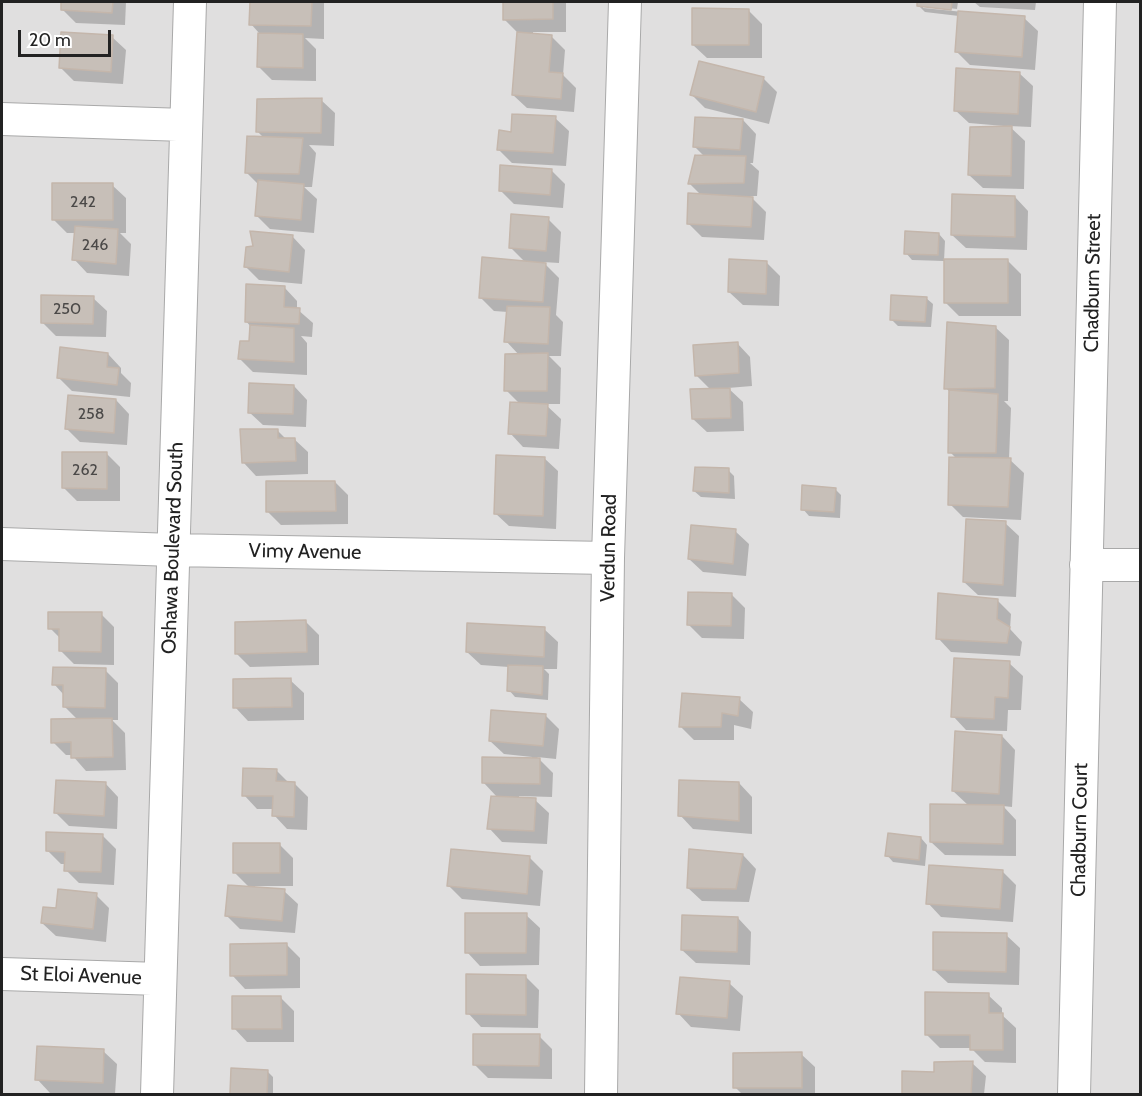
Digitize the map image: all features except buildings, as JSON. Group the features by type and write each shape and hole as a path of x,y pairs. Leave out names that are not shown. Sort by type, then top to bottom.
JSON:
{"street":[{"name":"Oshawa Boulevard South","path":"157,1095 190,2"},
{"name":"Verdun Road","path":"601,1095 608,558 626,2"},
{"name":"Chadburn Street","path":"1086,565 1101,2"},
{"path":"2,119 185,125"},
{"name":"Vimy Avenue","path":"2,544 173,550 608,558"},
{"path":"1086,565 1140,565"},
{"name":"Chadburn Court","path":"1074,1095 1086,565"},
{"name":"St Eloi Avenue","path":"2,974 160,979"}],"shaded area":[{"path":"2,2 1140,2 1140,1094 2,1094"}]}
